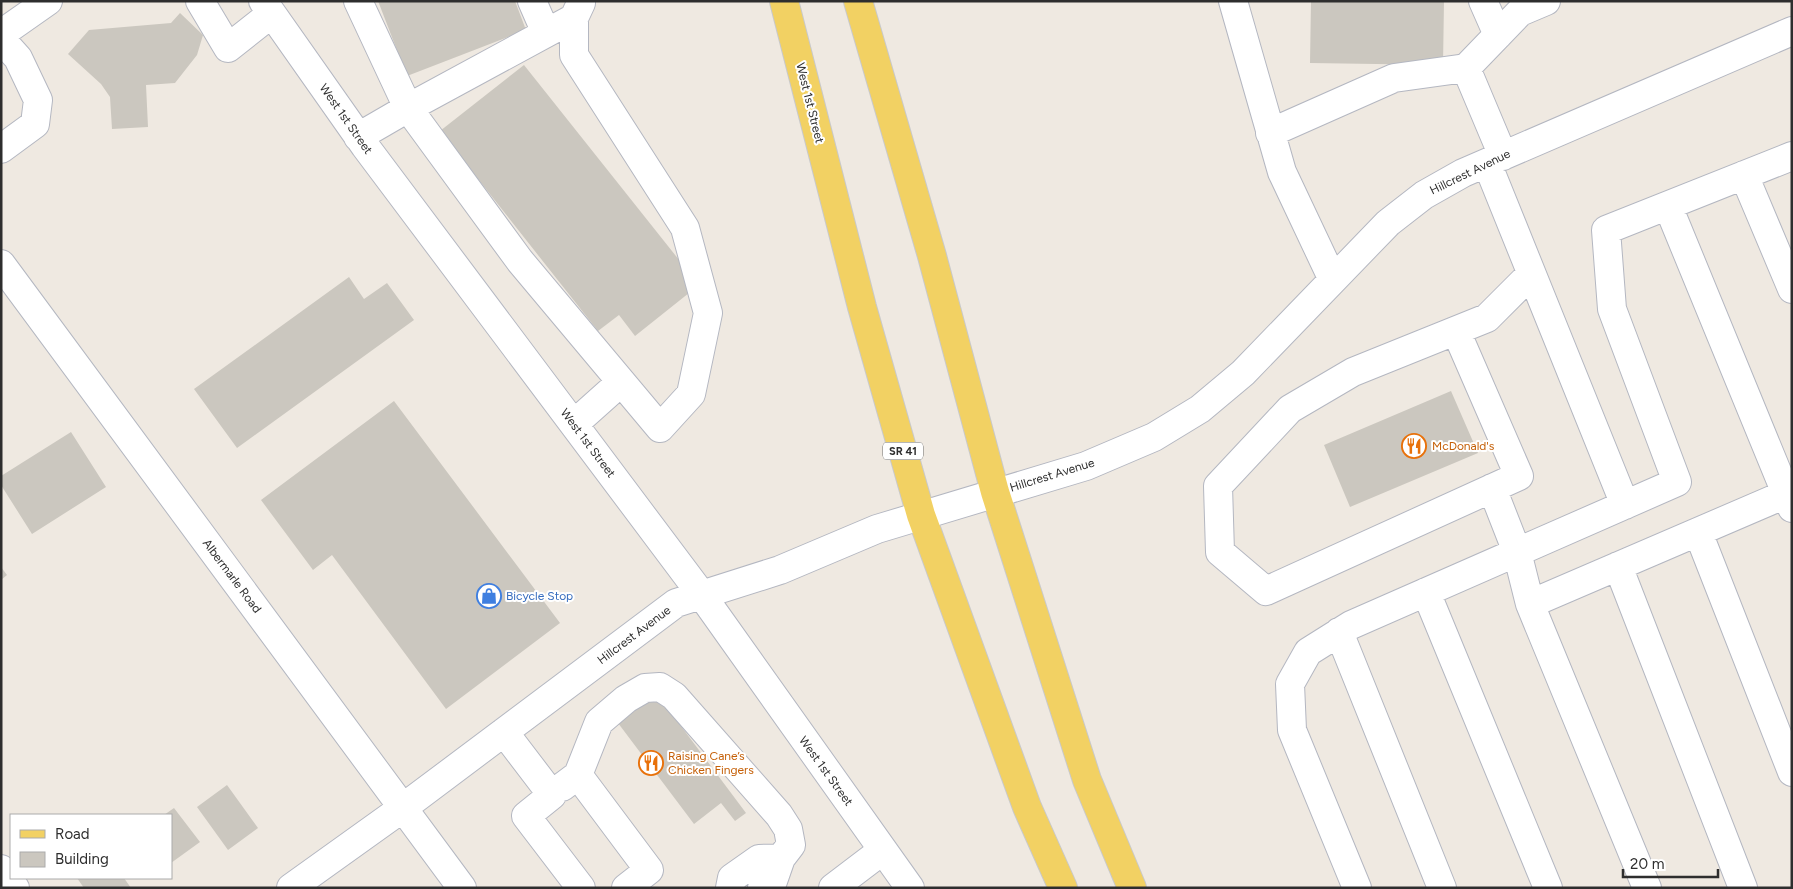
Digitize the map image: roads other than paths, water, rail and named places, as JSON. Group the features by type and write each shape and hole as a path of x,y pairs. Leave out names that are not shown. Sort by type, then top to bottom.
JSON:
{"main road":[{"name":"West 1st Street","path":"784,1 862,307 921,515 1027,807 1063,888"},
{"path":"858,1 932,256 995,492 1087,780 1132,888"}],"street":[{"path":"1,34 48,1"},
{"path":"200,1 228,48 267,7"},
{"path":"358,1 408,108 520,262 660,428 691,394 708,313 685,228 574,55 578,10"},
{"path":"532,1 546,33"},
{"path":"1232,1 1282,172 1333,280"},
{"path":"1483,1 1498,35"},
{"path":"1270,133 1394,78 1466,68 1520,12 1546,1"},
{"name":"West 1st Street","path":"267,7 358,137 701,594 910,888"},
{"path":"358,137 546,33 578,10"},
{"name":"Hillcrest Avenue","path":"291,888 404,807 676,603 780,570 877,529 1086,466 1154,437 1200,409 1244,373 1388,223 1424,195 1463,173 1792,31"},
{"path":"1,39 18,58 38,100 36,124 1,149"},
{"path":"1466,68 1531,274 1625,505"},
{"path":"1357,888 1292,730 1290,684 1308,652 1351,625 1677,482 1612,309 1606,230 1792,156"},
{"path":"1744,175 1792,289"},
{"path":"1530,604 1698,532 1789,501 1668,206"},
{"name":"Albermarle Road","path":"1,264 462,888"},
{"path":"1456,331 1519,476 1266,591 1220,552 1218,486 1290,409 1353,372 1487,318 1531,274"},
{"path":"574,424 621,382"},
{"path":"1492,488 1517,552 1530,604 1647,888"},
{"path":"1698,532 1792,772"},
{"path":"1618,566 1743,888"},
{"path":"1426,592 1548,888"},
{"path":"1339,632 1442,888"},
{"path":"581,888 526,816 578,775 599,722 626,698 645,688 660,687 674,696 779,815 788,829 791,846 781,858 773,880 762,888"},
{"path":"504,732 552,795"},
{"path":"578,775 649,870 626,888"},
{"path":"833,888 883,850"},
{"path":"730,888 732,878 759,859 781,858"},
{"path":"1,869 15,888"}],"place":[{"name":"McDonald's","path":"1414,446"},
{"name":"Bicycle Stop","path":"489,596"},
{"name":"Raising Cane’s Chicken Fingers","path":"651,763"}]}
